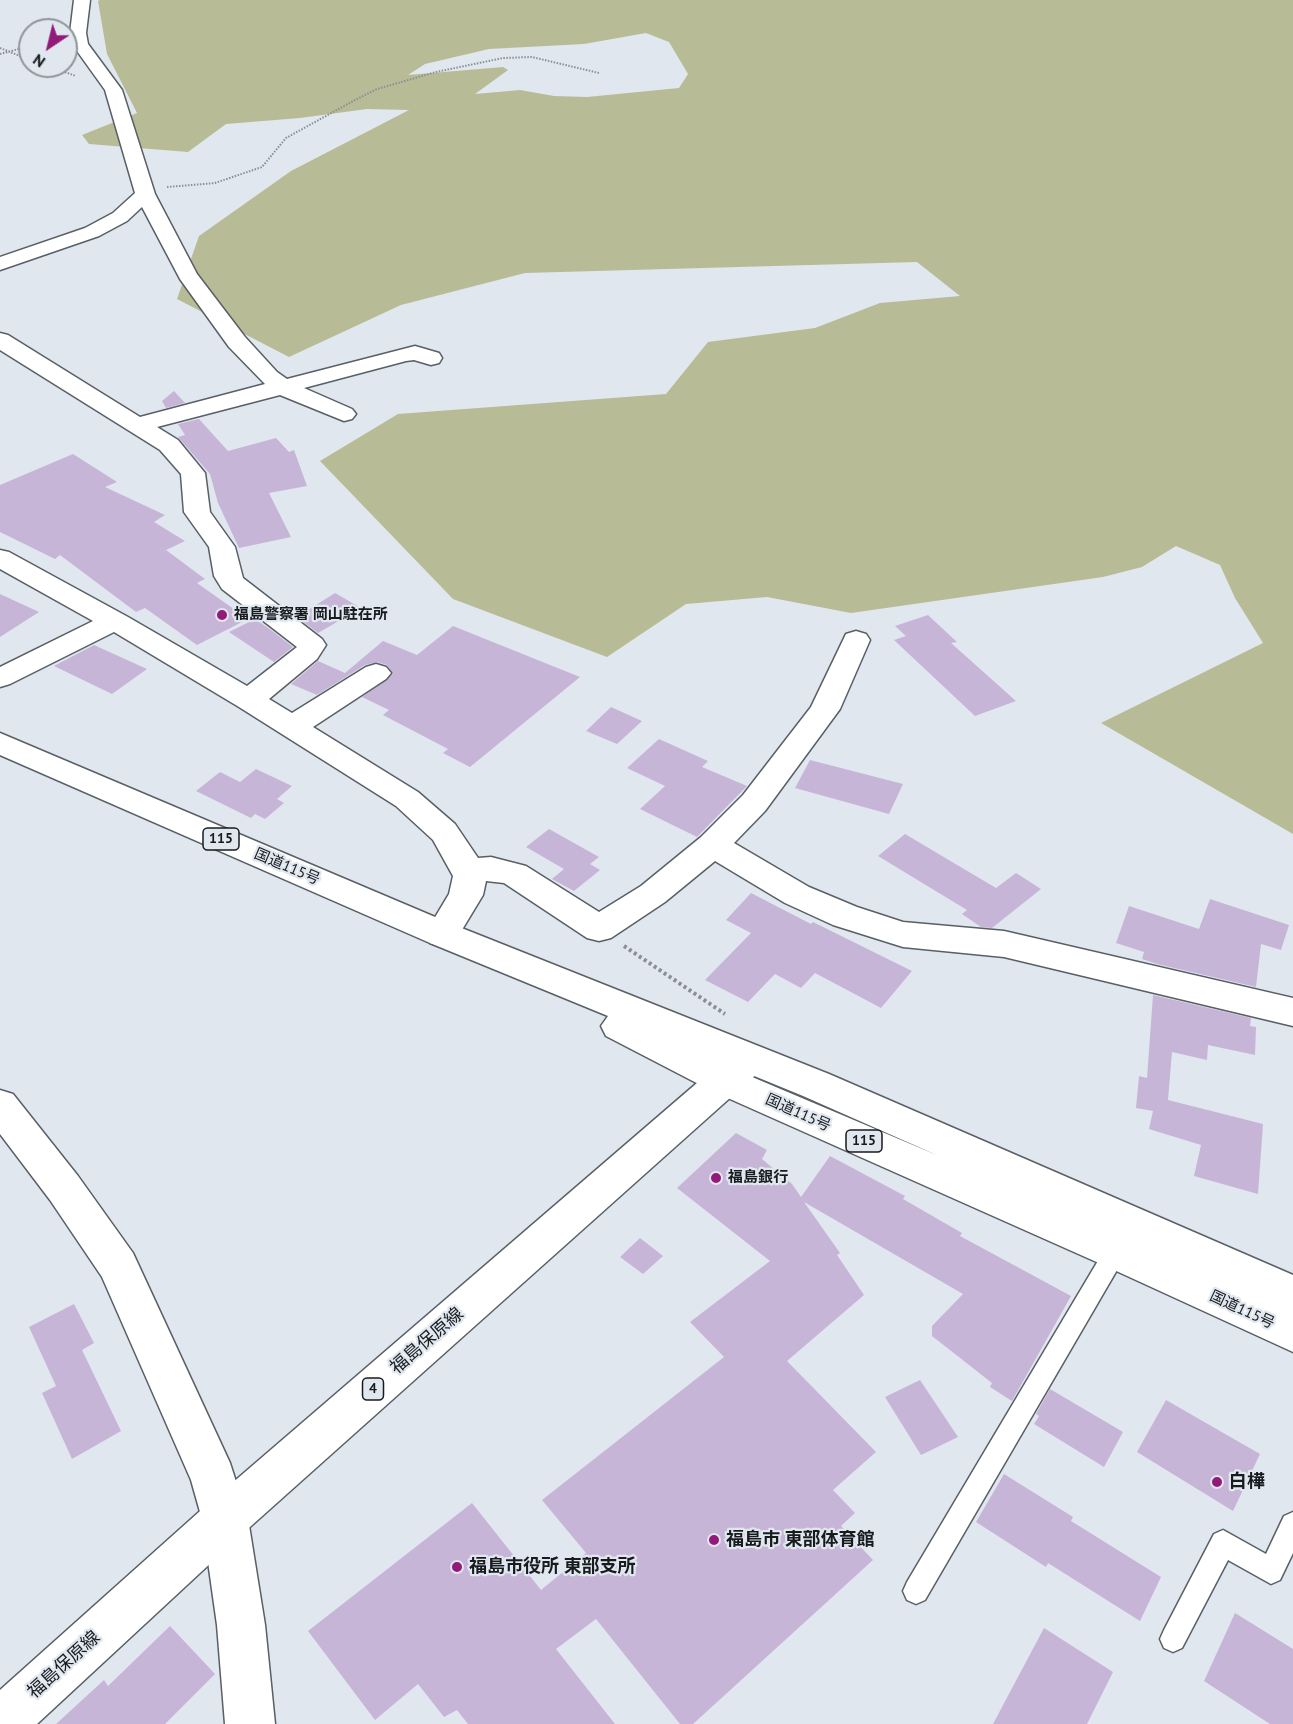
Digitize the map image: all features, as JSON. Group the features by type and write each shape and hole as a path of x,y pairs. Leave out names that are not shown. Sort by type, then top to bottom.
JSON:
{"main road":[{"path":"82,0 78,33 80,44 114,90 145,194 188,275 237,342 269,377 344,414"},
{"path":"0,264 99,229 120,217 145,194"},
{"path":"0,340 169,445 193,473 197,512 222,548 228,576 232,583 312,645 307,653 249,700"},
{"path":"136,425 282,385 352,370 404,355 415,353 430,358"},
{"path":"0,558 114,621 293,726 407,799 444,832 470,876 466,895 442,934"},
{"path":"0,678 114,621"},
{"path":"468,870 491,869 514,874 599,929 653,894 713,845 754,803 825,709 856,640"},
{"path":"293,726 376,673"},
{"name":"国道115号","path":"0,743 442,934 738,1070 1293,1333"},
{"path":"713,845 797,895 845,916 903,934 1004,944 1293,1012"},
{"name":"国道115号","path":"738,1070 816,1084 1293,1295"},
{"name":"福島保原線","path":"0,1724 225,1519 738,1070"},
{"path":"0,1106 57,1179 118,1266 214,1479 225,1519 241,1625 250,1724"}],"lane":[{"path":"916,1591 1116,1251"},
{"path":"1173,1639 1223,1543 1271,1571 1293,1525"}],"path":[{"path":"0,48 18,56"},
{"path":"0,54 18,49"},
{"path":"145,194 171,186 215,183 262,167 286,138 355,100 377,89 436,72 503,58 532,57 599,73"},
{"path":"599,929 729,1017"}],"green space":[{"path":"1293,0 1293,834 1101,723 1263,643 1235,598 1220,565 1176,546 1142,567 1103,577 851,613 767,597 686,604 607,657 453,599 320,461 398,414 666,394 708,342 815,328 880,303 960,296 917,262 525,273 401,305 289,357 177,299 199,236 291,171 409,110 367,109 300,118 226,124 188,152 89,144 82,135 137,113 107,54 98,1","holes":["646,33 669,42 688,74 679,88 587,97 554,96 520,90 475,94 508,70 503,67 408,75 425,64 489,49 584,44"]}],"building":[{"path":"174,391 185,403 166,408 162,401"},
{"path":"199,419 228,451 276,438 289,452 294,450 307,486 269,493 291,537 239,548 218,503 210,474 178,437 185,435 178,424"},
{"path":"73,454 117,482 105,487 165,515 154,522 185,541 166,550 205,579 197,583 248,619 197,645 145,608 136,612 60,555 55,559 0,532 0,485"},
{"path":"335,593 361,608 318,633 297,617"},
{"path":"0,594 39,612 0,637"},
{"path":"928,615 957,642 951,643 1016,701 975,716 894,640 906,636 895,626"},
{"path":"255,619 293,647 274,662 229,632"},
{"path":"453,626 580,677 470,767 443,753 448,749 383,715 389,710 362,697 393,674 387,665 377,662 365,665 317,695 291,684 318,661 345,673 383,641 417,655"},
{"path":"94,645 147,669 112,694 54,666"},
{"path":"611,707 642,721 617,744 586,731"},
{"path":"659,739 708,761 702,767 747,786 697,837 640,809 665,786 627,768"},
{"path":"810,760 903,784 889,814 795,788"},
{"path":"256,769 292,786 277,799 284,803 265,819 255,814 251,818 196,791 220,772 240,782"},
{"path":"549,829 599,857 590,864 600,870 574,891 552,879 564,869 526,847"},
{"path":"905,834 996,888 1016,873 1041,889 992,928 981,927 962,914 967,910 878,856"},
{"path":"751,893 912,971 881,1008 815,973 801,988 775,974 748,1002 705,980 751,933 726,920"},
{"path":"1210,899 1289,925 1281,950 1261,944 1256,987 1157,964 1142,959 1144,952 1116,943 1129,906 1199,929"},
{"path":"1153,995 1251,1018 1250,1026 1256,1027 1255,1055 1208,1045 1207,1060 1172,1052 1168,1100 1263,1124 1258,1194 1194,1176 1201,1145 1149,1129 1153,1111 1136,1108 1139,1076 1147,1078"},
{"path":"736,1133 767,1150 762,1159 792,1184 801,1197 830,1156 905,1196 903,1199 962,1233 960,1236 1071,1296 1012,1401 990,1387 992,1383 932,1336 932,1326 963,1294 804,1202 840,1253 837,1255 864,1295 787,1361 876,1452 833,1490 855,1513 841,1526 873,1560 693,1724 680,1724 596,1619 556,1649 615,1724 468,1724 457,1710 444,1717 418,1684 375,1720 308,1631 472,1503 541,1590 586,1553 542,1500 724,1357 690,1322 770,1261 677,1188"},
{"path":"640,1238 663,1256 643,1274 620,1257"},
{"path":"74,1304 94,1343 82,1350 121,1431 72,1459 42,1393 56,1386 29,1327"},
{"path":"920,1380 958,1437 921,1455 885,1397"},
{"path":"1050,1389 1123,1432 1104,1467 1034,1424 1039,1416 1036,1414"},
{"name":"白樺","path":"1166,1400 1260,1454 1233,1511 1137,1452"},
{"path":"1004,1474 1073,1517 1071,1521 1161,1577 1140,1621 1048,1563 1046,1567 976,1522"},
{"path":"1235,1613 1293,1649 1293,1724 1270,1724 1204,1681"},
{"path":"170,1626 215,1674 165,1724 56,1724 104,1680 108,1686"},
{"path":"1044,1628 1113,1672 1087,1724 993,1724"}],"place":[{"name":"福島警察署 岡山駐在所","path":"222,615"},
{"name":"福島銀行","path":"716,1178"},
{"name":"白樺","path":"1217,1482"},
{"name":"福島市 東部体育館","path":"714,1540"},
{"name":"福島市役所 東部支所","path":"457,1567"}]}
